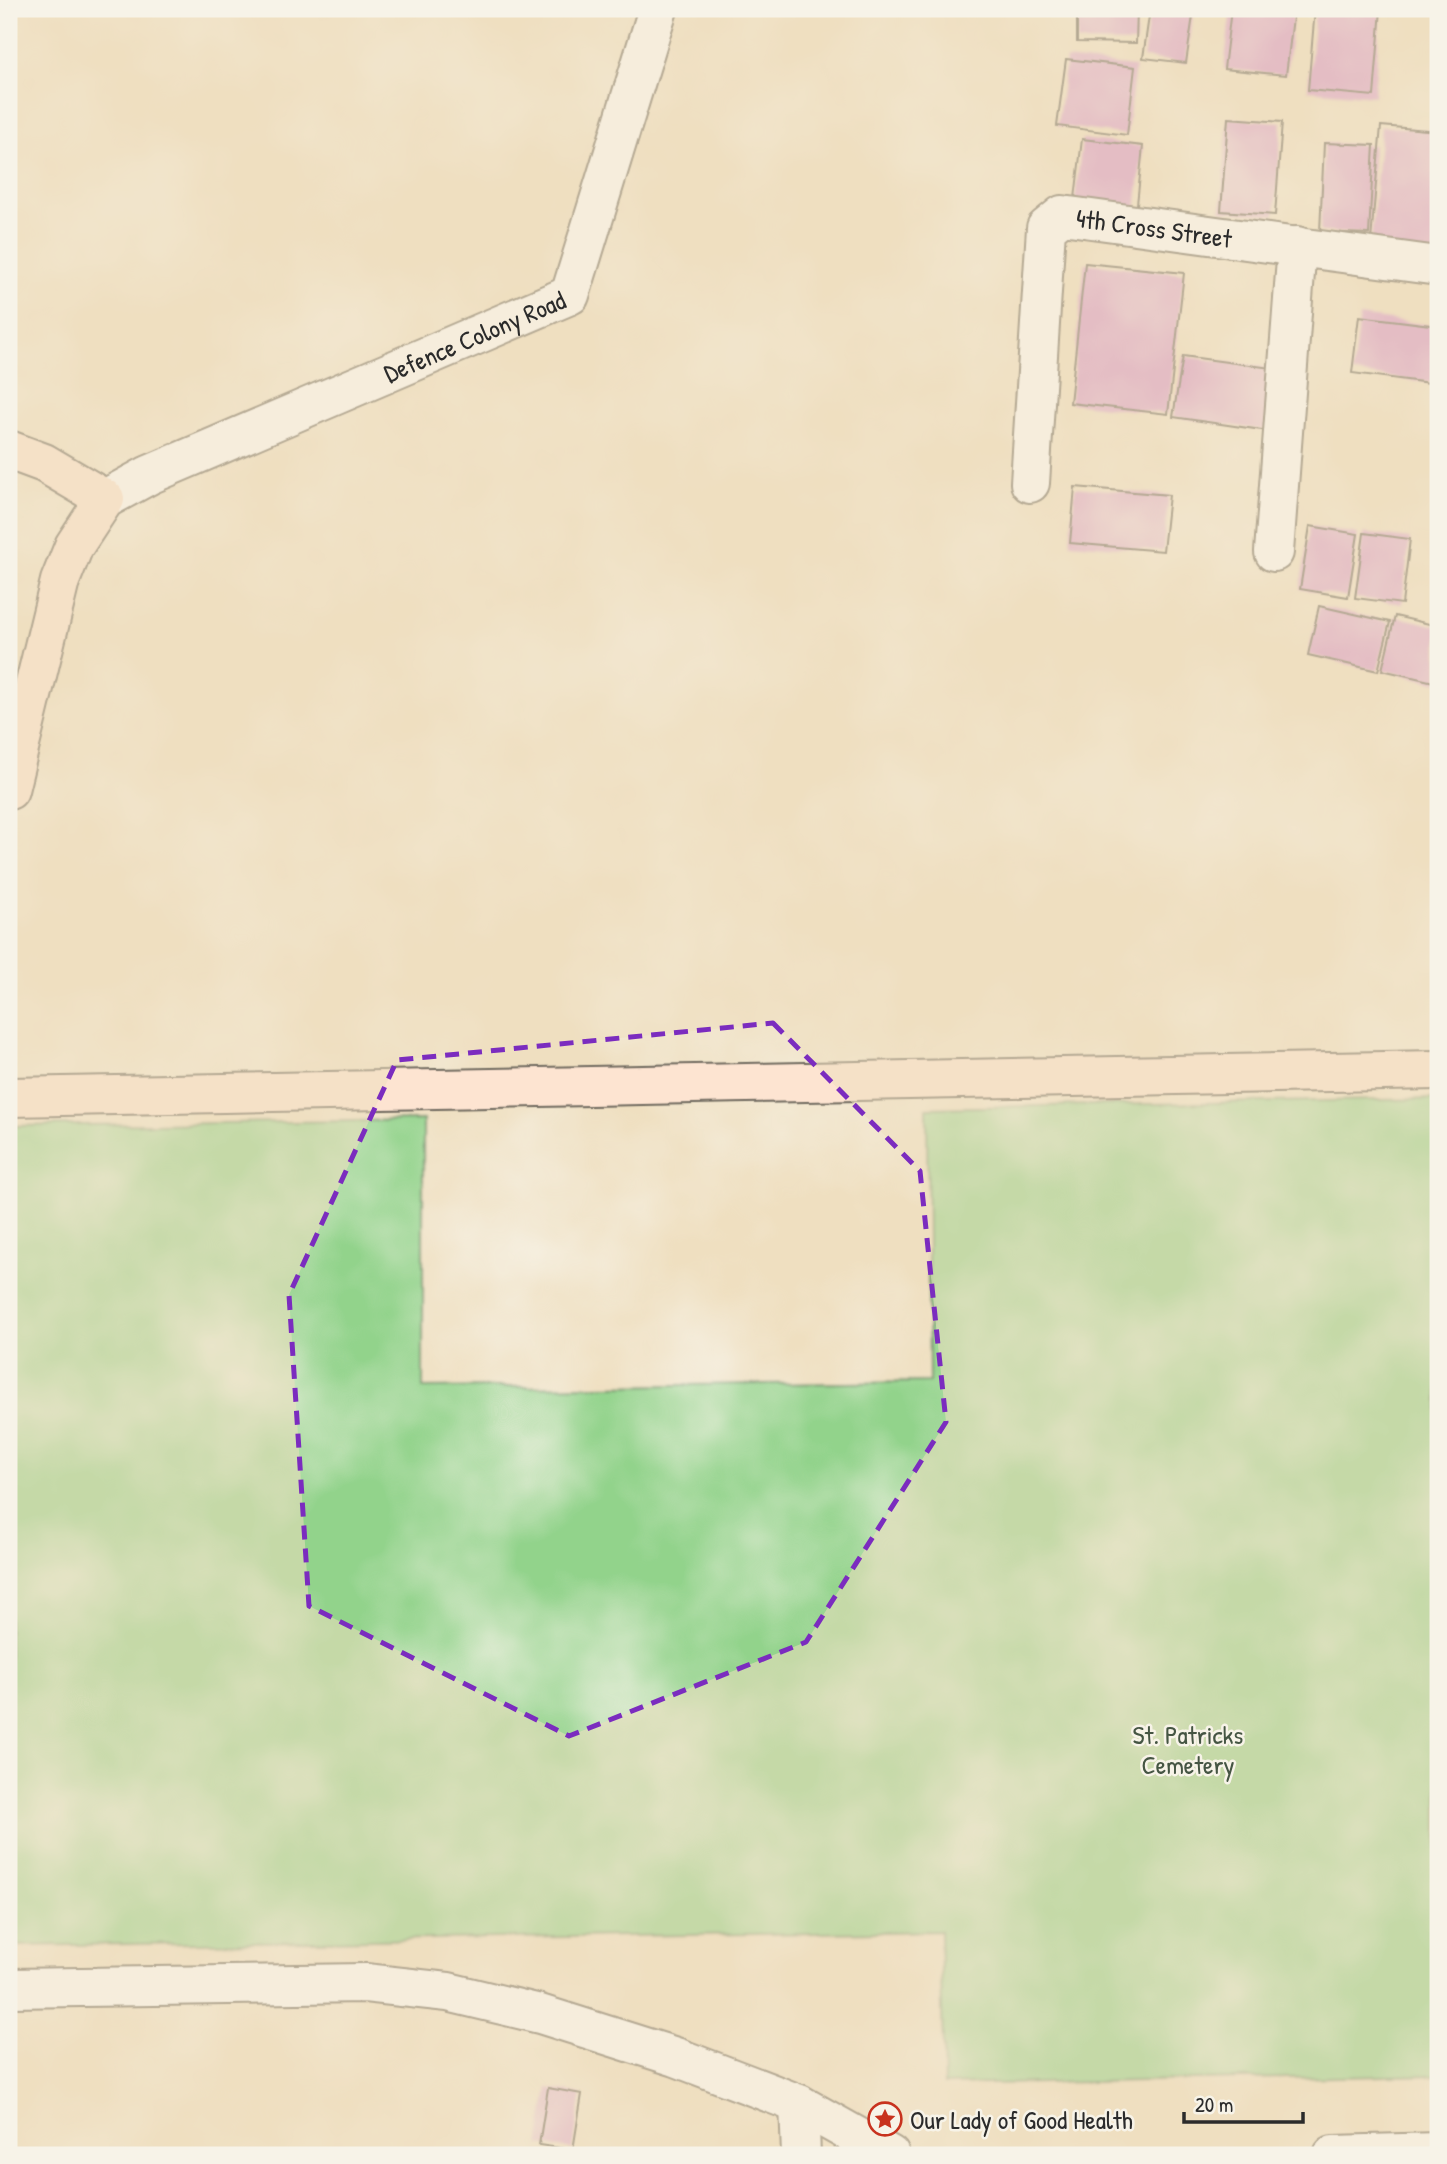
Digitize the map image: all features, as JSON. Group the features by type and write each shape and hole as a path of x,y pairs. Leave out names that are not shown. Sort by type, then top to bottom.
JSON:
{"main road":[{"path":"9,450 44,463 105,499 74,546 60,580 9,790"},
{"path":"9,1097 1438,1070"}],"street":[{"name":"Defence Colony Road","path":"105,499 149,475 570,295 657,9"},
{"name":"4th Cross Street","path":"1030,483 1046,228 1062,215 1438,266"},
{"path":"1274,552 1297,246"},
{"path":"9,1988 365,1983 448,1992 540,2014 663,2053 799,2104 890,2155"},
{"path":"799,2104 801,2155"},
{"path":"1334,2155 1438,2152"}],"highlighted area":[{"path":"773,1023 920,1171 946,1422 806,1642 569,1736 309,1606 289,1295 397,1060"}],"green space":[{"name":"St. Patricks Cemetery","path":"1438,1099 1438,2075 944,2085 940,1931 9,1946 9,1126 423,1120 423,1388 929,1382 927,1108"}],"building":[{"path":"1077,9 1137,9 1136,43 1077,42"},
{"path":"1150,9 1194,9 1186,63 1143,58"},
{"path":"1231,9 1294,9 1286,75 1224,69"},
{"path":"1315,9 1381,9 1374,96 1308,90"},
{"path":"1066,59 1135,67 1127,135 1057,126"},
{"path":"1228,118 1282,122 1275,215 1221,211"},
{"path":"1381,126 1438,131 1438,258 1370,252"},
{"path":"1082,139 1143,146 1136,214 1074,207"},
{"path":"1324,143 1374,145 1369,234 1320,232"},
{"path":"1085,263 1184,273 1168,414 1070,403"},
{"path":"1359,316 1438,326 1438,384 1352,373"},
{"path":"1183,356 1279,369 1269,431 1173,417"},
{"path":"1075,487 1169,495 1163,551 1070,543"},
{"path":"1310,526 1358,534 1348,597 1300,589"},
{"path":"1364,533 1410,539 1402,604 1355,598"},
{"path":"1319,606 1390,622 1378,671 1308,655"},
{"path":"1395,616 1438,626 1438,683 1382,670"},
{"path":"548,2088 582,2094 573,2150 539,2145"}],"place":[{"name":"Our Lady of Good Health","path":"885,2119"}]}
